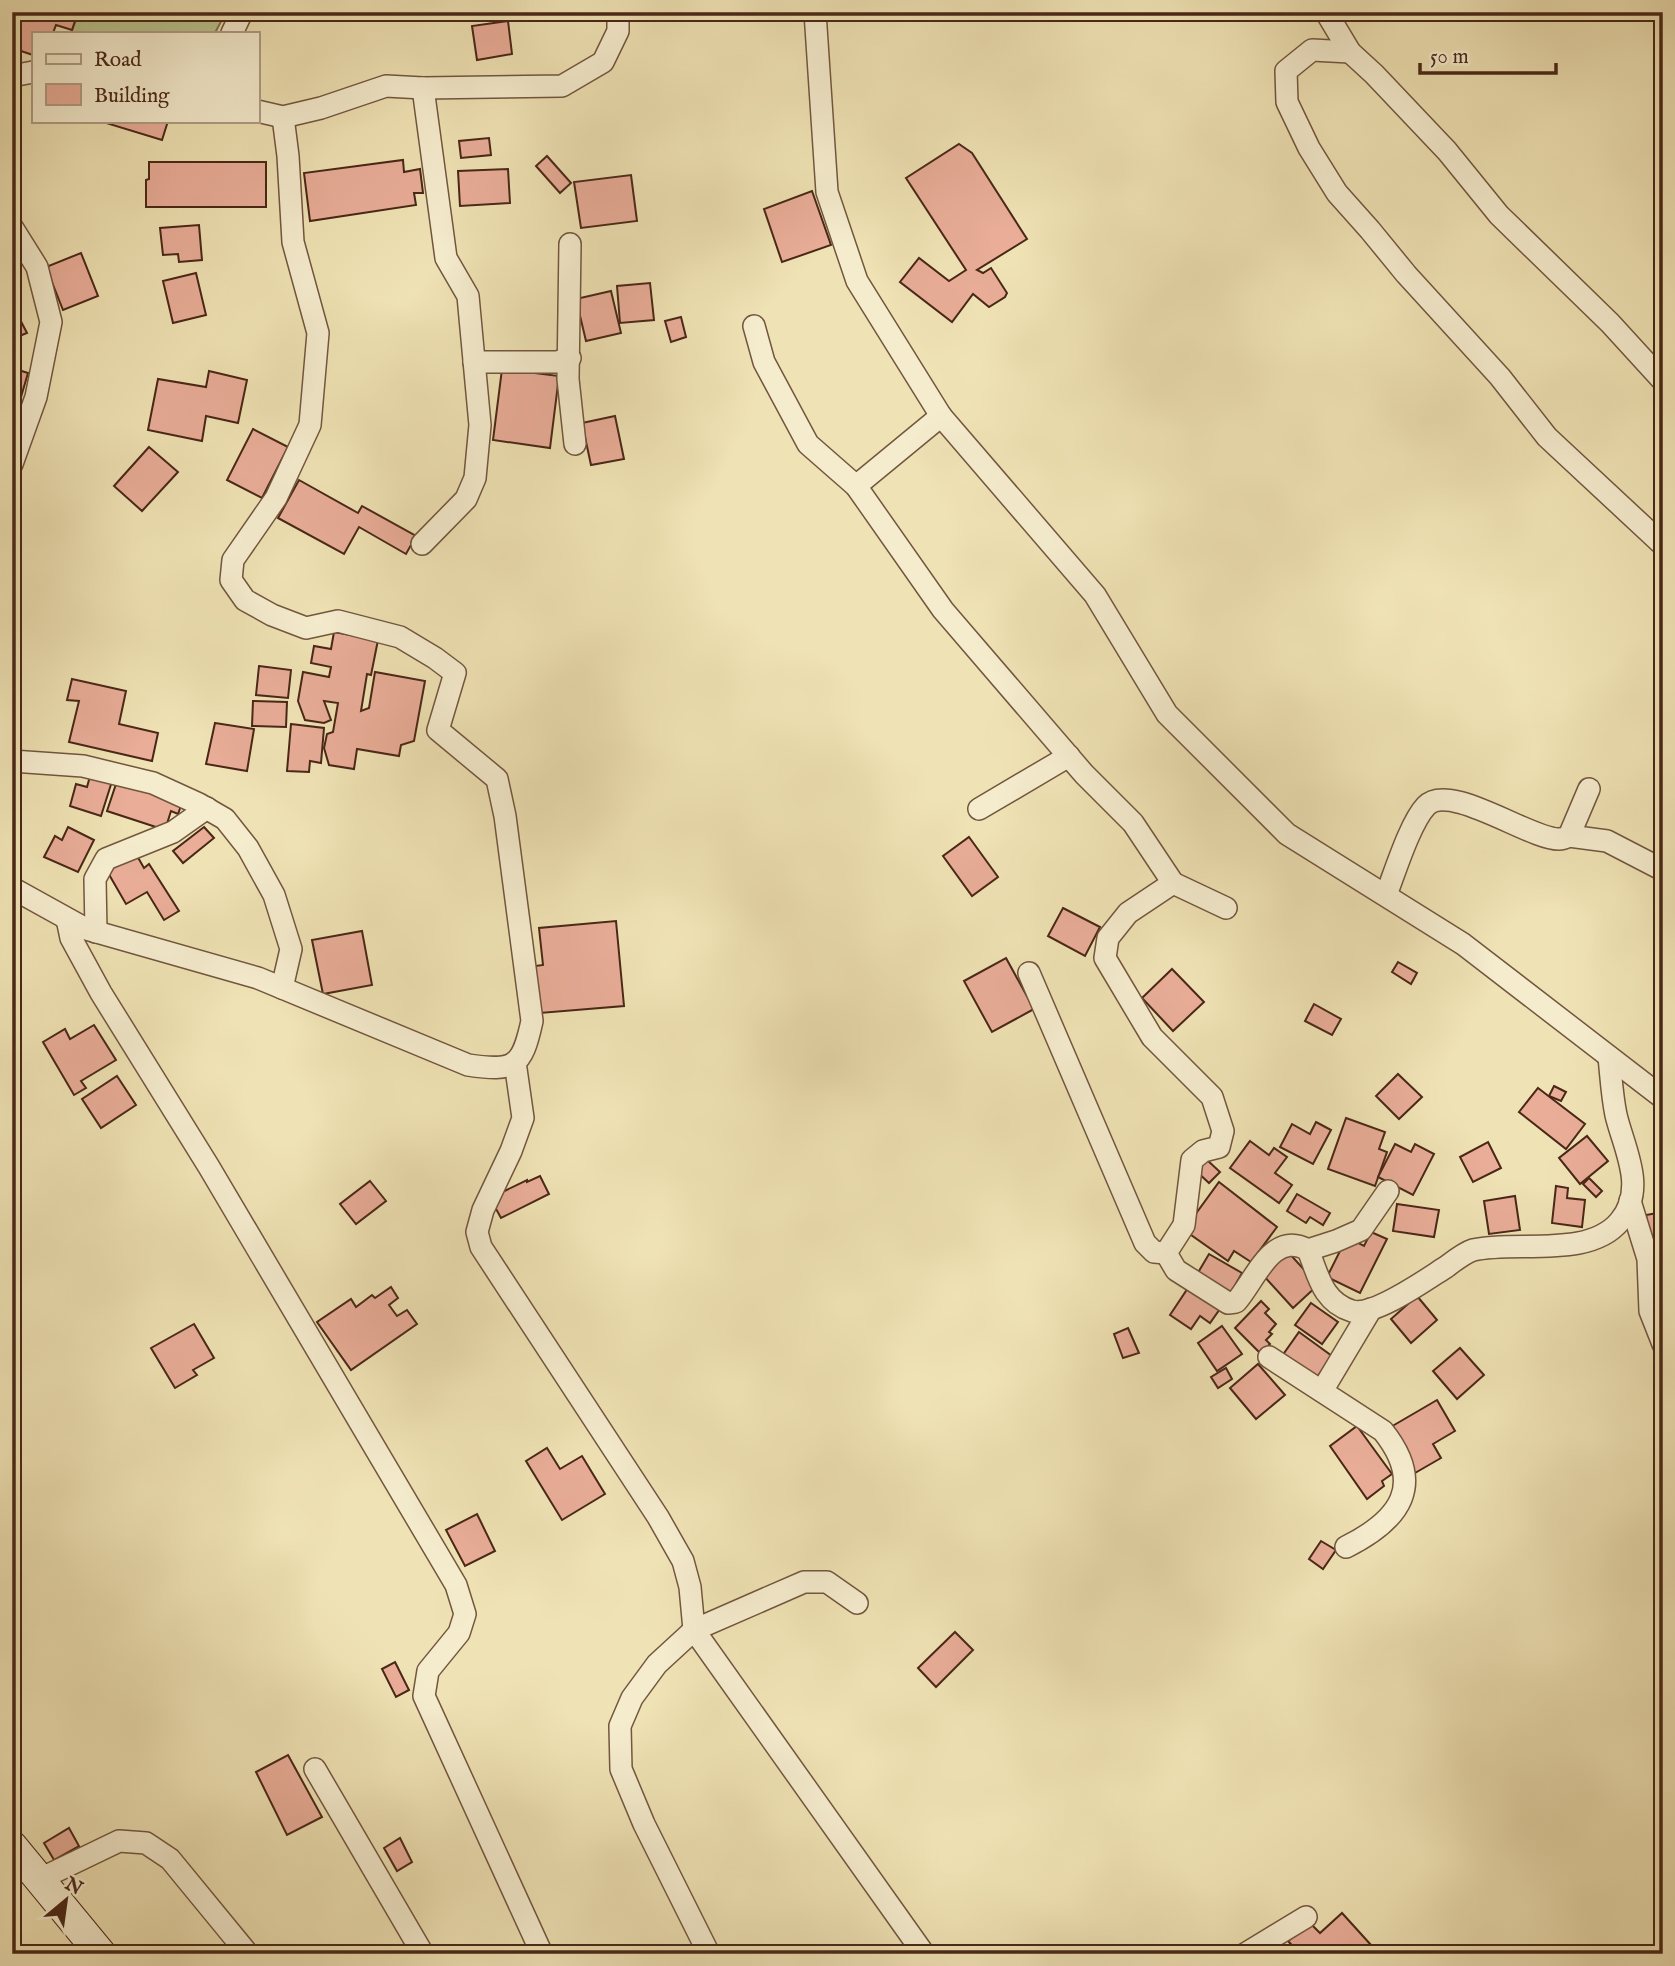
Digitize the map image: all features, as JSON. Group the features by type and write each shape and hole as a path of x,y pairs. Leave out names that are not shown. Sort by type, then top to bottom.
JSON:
{"street":[{"path":"232,32 242,12"},
{"path":"259,111 283,117 321,108 386,86 562,86 603,62 618,31 618,12"},
{"path":"814,12 827,192 857,281 941,416 1095,595 1167,714 1287,834 1463,944 1663,1098"},
{"path":"1326,12 1350,52 1447,151 1499,215 1610,323 1663,381"},
{"path":"1350,52 1312,51 1286,71 1287,102 1316,160 1337,193 1500,377 1547,436 1663,545"},
{"path":"12,76 32,72"},
{"path":"422,544 466,499 475,478 480,425 468,296 446,258 423,88"},
{"path":"12,888 96,932 258,978 468,1065 499,1070 515,1062 526,1049 531,1021 498,779 438,730 455,673 400,637 338,621 306,628 272,615 245,600 231,580 233,560 276,498 310,425 318,333 293,242 283,117"},
{"path":"12,227 37,267 51,322 36,397 12,464"},
{"path":"570,244 568,379 575,443"},
{"path":"754,326 764,362 808,444 856,486 943,610 1069,755 1133,823 1173,883 1226,908"},
{"path":"474,362 556,362 570,358"},
{"path":"856,486 941,416"},
{"path":"979,809 1069,755"},
{"path":"12,761 83,766 153,783 225,819 248,848 274,895 291,949 282,988"},
{"path":"1569,835 1589,789"},
{"path":"1385,895 1416,822 1427,804 1438,800 1477,807 1546,836 1560,839 1569,835 1607,841 1663,870"},
{"path":"96,932 95,878 106,859 173,832 207,808"},
{"path":"1166,1253 1184,1225 1192,1160 1203,1151 1219,1147 1223,1131 1212,1097 1152,1037 1105,958 1108,938 1128,913 1173,883"},
{"path":"67,919 71,938 101,993 216,1179 456,1585 466,1614 459,1633 428,1671 424,1696 542,1954"},
{"path":"1029,973 1144,1243 1154,1252 1166,1253"},
{"path":"1166,1253 1176,1270 1228,1303 1236,1302 1248,1289 1272,1252 1282,1245 1296,1243 1308,1250 1321,1288 1338,1305 1354,1312 1371,1309 1416,1287 1470,1251 1573,1244 1604,1235 1621,1220 1630,1201 1634,1183 1629,1151 1616,1115 1609,1057"},
{"path":"515,1062 523,1118 511,1151 483,1210 477,1232 481,1247 658,1517 682,1561 690,1587 695,1630 923,1954"},
{"path":"1308,1250 1361,1230 1388,1191"},
{"path":"1630,1201 1648,1259 1650,1311 1663,1344"},
{"path":"1322,1391 1371,1309"},
{"path":"1269,1357 1383,1431 1396,1447 1406,1477 1397,1508 1374,1533 1346,1547"},
{"path":"709,1954 644,1824 621,1769 620,1726 632,1698 657,1664 695,1630 804,1582 827,1582 857,1603"},
{"path":"315,1769 423,1954"},
{"path":"40,1879 119,1841 146,1843 170,1859 248,1954"},
{"path":"12,1846 101,1954"},
{"path":"1245,1954 1306,1917"}],"green space":[{"path":"79,12 226,12 216,32 71,32"}],"building":[{"path":"78,12 72,30 56,25 53,32 32,32 32,55 12,48 12,13"},
{"path":"508,21 512,54 477,60 472,26"},
{"path":"106,122 168,122 162,140"},
{"path":"489,138 491,155 461,158 459,141"},
{"path":"959,144 972,153 1027,239 977,270 983,273 991,268 1007,293 1005,297 989,307 973,294 952,322 900,282 919,258 949,281 966,270 906,178"},
{"path":"547,156 571,183 560,193 536,166"},
{"path":"403,160 404,172 420,169 423,193 414,193 416,205 310,221 304,173"},
{"path":"149,162 266,162 266,207 146,207"},
{"path":"508,169 510,203 460,206 458,171"},
{"path":"631,175 637,221 581,228 574,182"},
{"path":"812,191 831,245 782,262 764,209"},
{"path":"199,225 202,260 179,262 178,254 163,255 160,228"},
{"path":"81,253 98,296 63,310 46,267"},
{"path":"196,273 206,315 173,323 163,281"},
{"path":"650,283 654,320 620,323 617,286"},
{"path":"611,291 621,333 586,341 576,299"},
{"path":"12,304 27,333 12,339"},
{"path":"681,317 686,337 671,342 665,321"},
{"path":"12,368 28,373 14,421 12,421"},
{"path":"502,369 559,376 550,448 493,440"},
{"path":"209,371 247,380 238,423 206,416 202,441 148,430 158,379 206,387"},
{"path":"615,416 624,459 591,465 582,423"},
{"path":"253,429 288,447 262,498 227,480"},
{"path":"149,447 178,472 142,511 114,486"},
{"path":"299,480 358,513 362,506 416,536 406,554 359,527 344,554 278,518"},
{"path":"334,632 378,640 371,675 367,674 361,711 369,708 375,672 425,681 414,741 401,745 399,756 357,749 354,769 329,765 324,748 327,734 333,732 338,703 324,701 331,720 324,723 305,720 298,701 303,672 329,677 331,667 311,663 314,646 331,649"},
{"path":"259,666 291,670 288,698 256,695"},
{"path":"72,679 126,691 119,724 158,733 152,761 69,742 79,701 67,700"},
{"path":"253,701 287,702 286,727 252,726"},
{"path":"215,723 254,729 247,771 206,764"},
{"path":"291,724 324,728 321,763 310,761 309,772 287,771"},
{"path":"92,769 114,775 101,816 70,806 76,784 87,787"},
{"path":"117,781 182,803 178,814 171,811 165,830 107,811"},
{"path":"68,827 94,840 78,872 44,857 55,836 62,840"},
{"path":"204,827 214,838 183,863 173,851"},
{"path":"969,837 998,877 972,896 943,856"},
{"path":"136,854 144,868 149,864 179,911 164,920 147,892 126,904 107,871"},
{"path":"1063,908 1100,927 1085,956 1048,936"},
{"path":"616,921 624,1006 540,1013 535,966 543,965 539,928"},
{"path":"362,931 372,985 323,994 312,940"},
{"path":"1006,958 1034,1009 992,1032 964,981"},
{"path":"1398,962 1417,973 1411,984 1392,972"},
{"path":"1172,969 1204,1002 1173,1031 1142,998"},
{"path":"1314,1004 1341,1019 1332,1035 1305,1021"},
{"path":"94,1025 116,1060 81,1081 86,1088 74,1095 43,1042 65,1029 70,1039"},
{"path":"1398,1074 1422,1097 1399,1119 1376,1096"},
{"path":"117,1076 136,1105 101,1128 82,1099"},
{"path":"1554,1086 1566,1092 1561,1101 1549,1096"},
{"path":"1538,1088 1585,1124 1566,1149 1519,1112"},
{"path":"1346,1118 1385,1132 1379,1149 1387,1152 1375,1186 1328,1169"},
{"path":"1316,1122 1331,1130 1313,1164 1280,1147 1292,1124 1310,1134"},
{"path":"1587,1136 1608,1161 1580,1184 1559,1158"},
{"path":"1250,1141 1269,1155 1274,1148 1287,1157 1275,1173 1292,1185 1279,1203 1230,1168"},
{"path":"1488,1142 1501,1168 1473,1182 1460,1157"},
{"path":"1395,1144 1411,1152 1415,1144 1434,1154 1413,1195 1378,1177"},
{"path":"1206,1159 1220,1172 1209,1183 1195,1170"},
{"path":"540,1176 549,1194 501,1218 490,1198"},
{"path":"1589,1178 1602,1191 1596,1197 1583,1184"},
{"path":"370,1181 386,1201 356,1224 340,1204"},
{"path":"1219,1182 1277,1227 1251,1262 1234,1251 1228,1261 1184,1230"},
{"path":"1556,1186 1568,1188 1567,1198 1585,1200 1582,1227 1552,1223"},
{"path":"1297,1194 1330,1213 1323,1225 1310,1217 1306,1223 1287,1211"},
{"path":"1515,1196 1520,1230 1489,1234 1484,1201"},
{"path":"1397,1204 1439,1210 1434,1237 1393,1231"},
{"path":"1663,1212 1663,1251 1652,1253 1646,1215"},
{"path":"1371,1232 1387,1239 1360,1293 1327,1277 1347,1237 1364,1246"},
{"path":"1288,1252 1318,1285 1293,1308 1263,1275"},
{"path":"1209,1254 1242,1273 1229,1296 1196,1276"},
{"path":"1190,1285 1222,1306 1210,1323 1200,1316 1191,1329 1170,1315"},
{"path":"391,1287 398,1298 389,1305 397,1316 407,1310 417,1324 351,1370 317,1322 351,1299 356,1307 372,1295 375,1298"},
{"path":"1417,1296 1437,1320 1411,1343 1391,1319"},
{"path":"1261,1301 1269,1309 1265,1313 1276,1324 1266,1340 1270,1344 1261,1354 1235,1328"},
{"path":"1311,1303 1338,1322 1322,1344 1295,1325"},
{"path":"194,1324 214,1358 193,1370 197,1375 175,1388 151,1348"},
{"path":"1222,1326 1242,1354 1217,1371 1198,1343"},
{"path":"1128,1328 1139,1353 1123,1358 1114,1334"},
{"path":"1299,1332 1332,1356 1315,1380 1282,1356"},
{"path":"1460,1348 1484,1375 1457,1399 1433,1371"},
{"path":"1258,1364 1285,1395 1256,1419 1230,1388"},
{"path":"1226,1368 1232,1379 1218,1388 1211,1377"},
{"path":"1437,1400 1455,1431 1433,1444 1441,1458 1415,1473 1389,1428"},
{"path":"1357,1426 1392,1474 1382,1481 1384,1486 1367,1499 1330,1446"},
{"path":"547,1448 560,1469 582,1456 605,1494 562,1520 526,1461"},
{"path":"477,1514 495,1551 465,1566 446,1530"},
{"path":"1321,1541 1336,1550 1323,1569 1309,1559"},
{"path":"955,1632 973,1650 936,1687 918,1668"},
{"path":"395,1662 409,1690 396,1697 382,1669"},
{"path":"288,1755 322,1817 287,1835 256,1772"},
{"path":"69,1828 79,1846 54,1860 44,1843"},
{"path":"400,1838 412,1862 397,1871 384,1848"},
{"path":"1342,1913 1371,1945 1360,1954 1300,1954 1288,1941 1310,1923 1320,1933"}]}
